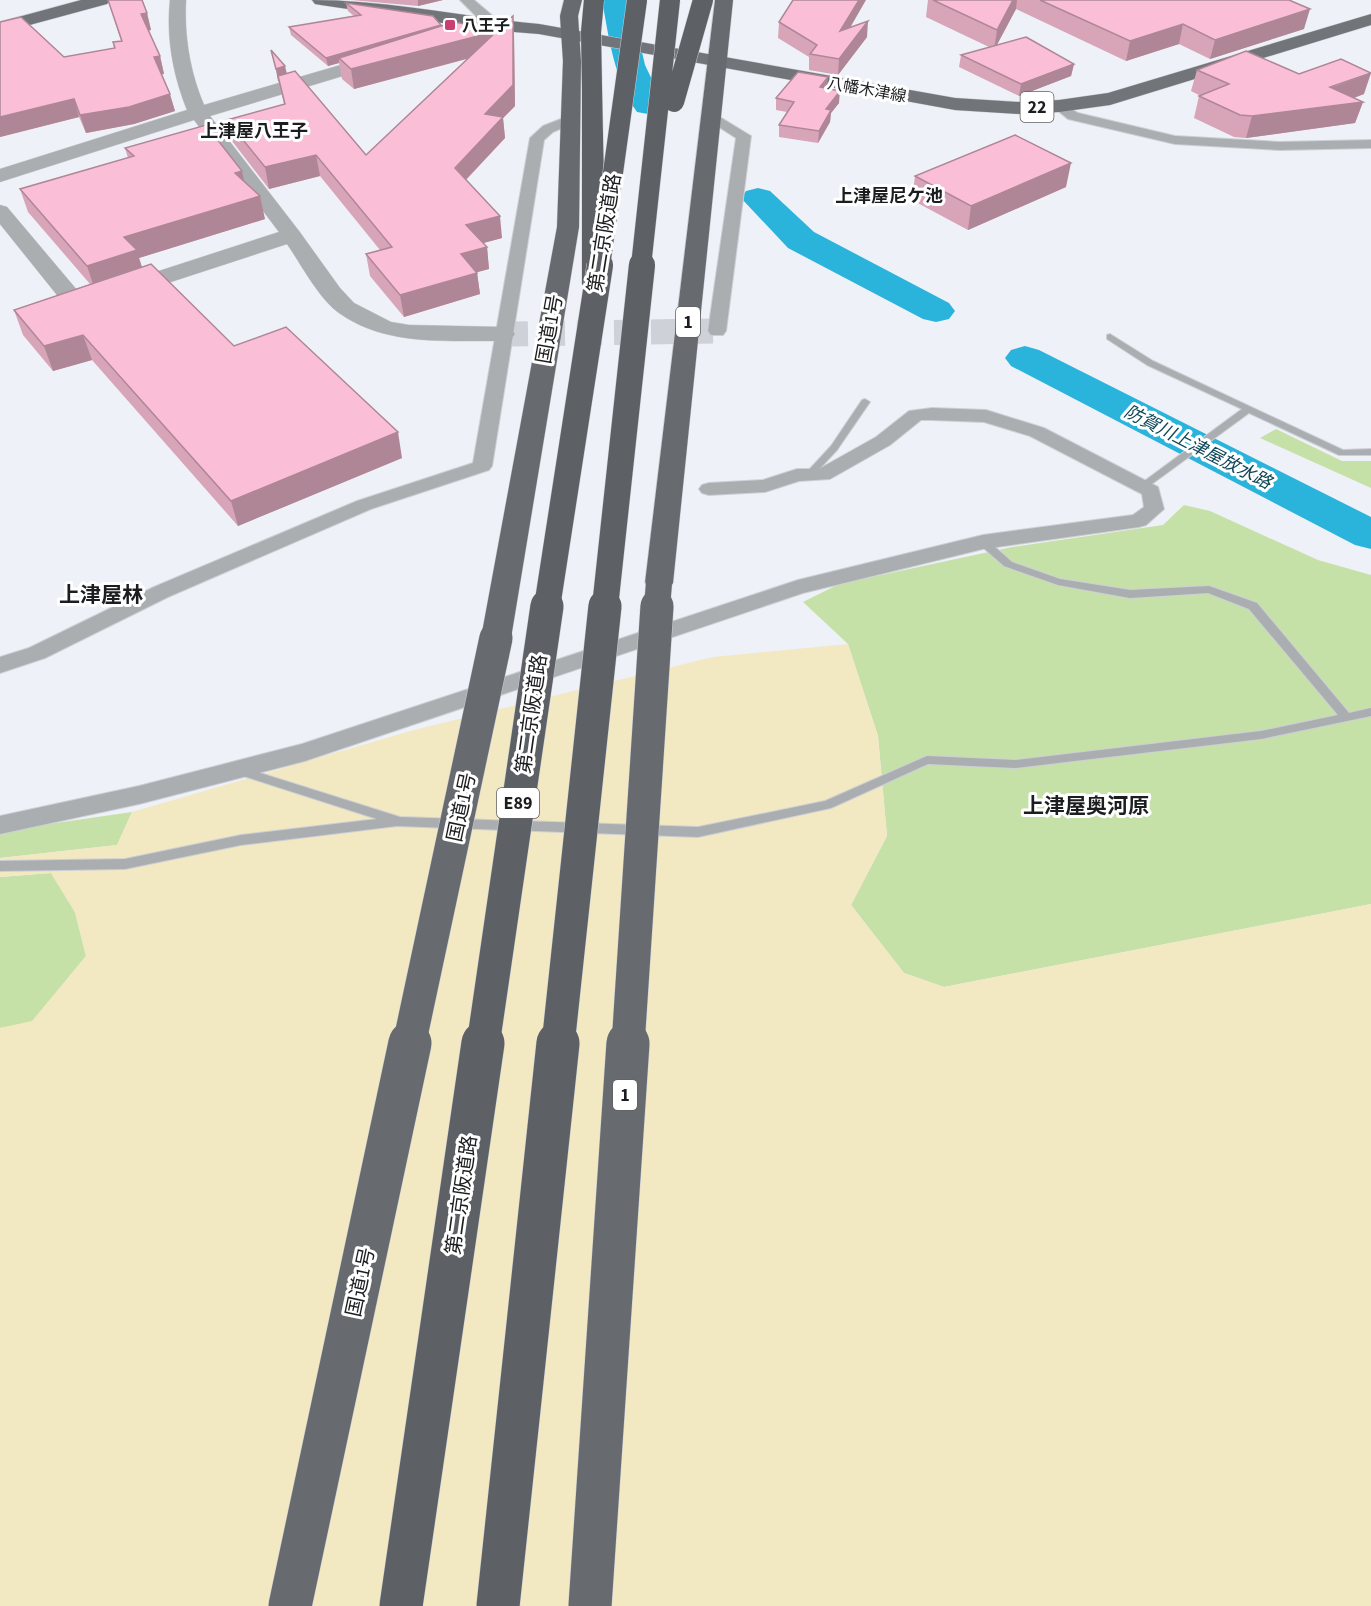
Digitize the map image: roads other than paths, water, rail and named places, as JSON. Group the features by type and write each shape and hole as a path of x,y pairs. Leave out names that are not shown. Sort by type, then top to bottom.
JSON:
{"highway":[{"name":"国道1号","path":"290,1606 496,638 568,227 572,61 578,36 569,16 573,0"},
{"path":"594,0 591,32 594,295"},
{"name":"第二京阪道路","path":"401,1606 594,295 606,229 637,0"},
{"name":"第二京阪道路","path":"498,1606 670,0"},
{"path":"635,318 650,261 667,132 703,0"},
{"name":"1","path":"590,1606 659,583 710,115 705,59 724,0"}],"main road":[{"path":"0,28 101,0"},
{"name":"八幡木津線","path":"321,0 578,36 955,104 1020,108 1059,106 1110,99 1371,19"}],"street":[{"path":"178,0 179,47 191,98 198,113 292,235 332,293 346,308 365,320 385,328 409,332 503,334"},
{"path":"448,39 490,25 489,20 466,0"},
{"path":"0,176 198,113 355,67"},
{"path":"1059,106 1072,116 1105,126 1175,140 1280,146 1371,144"},
{"path":"710,115 744,136 717,331"},
{"path":"0,665 37,653 161,592 364,505 482,466 537,138 548,129 571,119"},
{"path":"0,211 77,304 292,235"},
{"path":"0,825 138,795 305,752 798,587 982,542 1139,521 1154,509 1150,491 1037,432 986,416 916,415 883,441 823,475 797,475 765,486 709,489"}],"lane":[{"path":"1110,337 1149,363 1341,453 1371,452"},
{"path":"809,475 834,448 865,402"},
{"path":"1142,487 1247,410"},
{"path":"982,542 1008,564 1058,582 1130,594 1209,589 1252,606 1346,717"},
{"path":"0,866 125,864 241,840 399,822 698,832 826,805 927,760 1015,764 1262,735 1371,712"},
{"path":"237,770 399,822"}],"waterway":[{"name":"防賀川上津屋放水路","path":"616,0 630,65 648,105"},
{"name":"防賀川上津屋放水路","path":"758,198 801,240 936,311"},
{"name":"防賀川上津屋放水路","path":"1025,358 1371,535"}],"tunnel":[{"path":"503,334 717,331"}],"place":[{"name":"八王子","path":"450,25"}],"district":[{"name":"上津屋八王子","path":"254,131"},
{"name":"上津屋尼ケ池","path":"889,196"},
{"name":"上津屋林","path":"101,595"},
{"name":"上津屋奥河原","path":"1086,806"}]}
